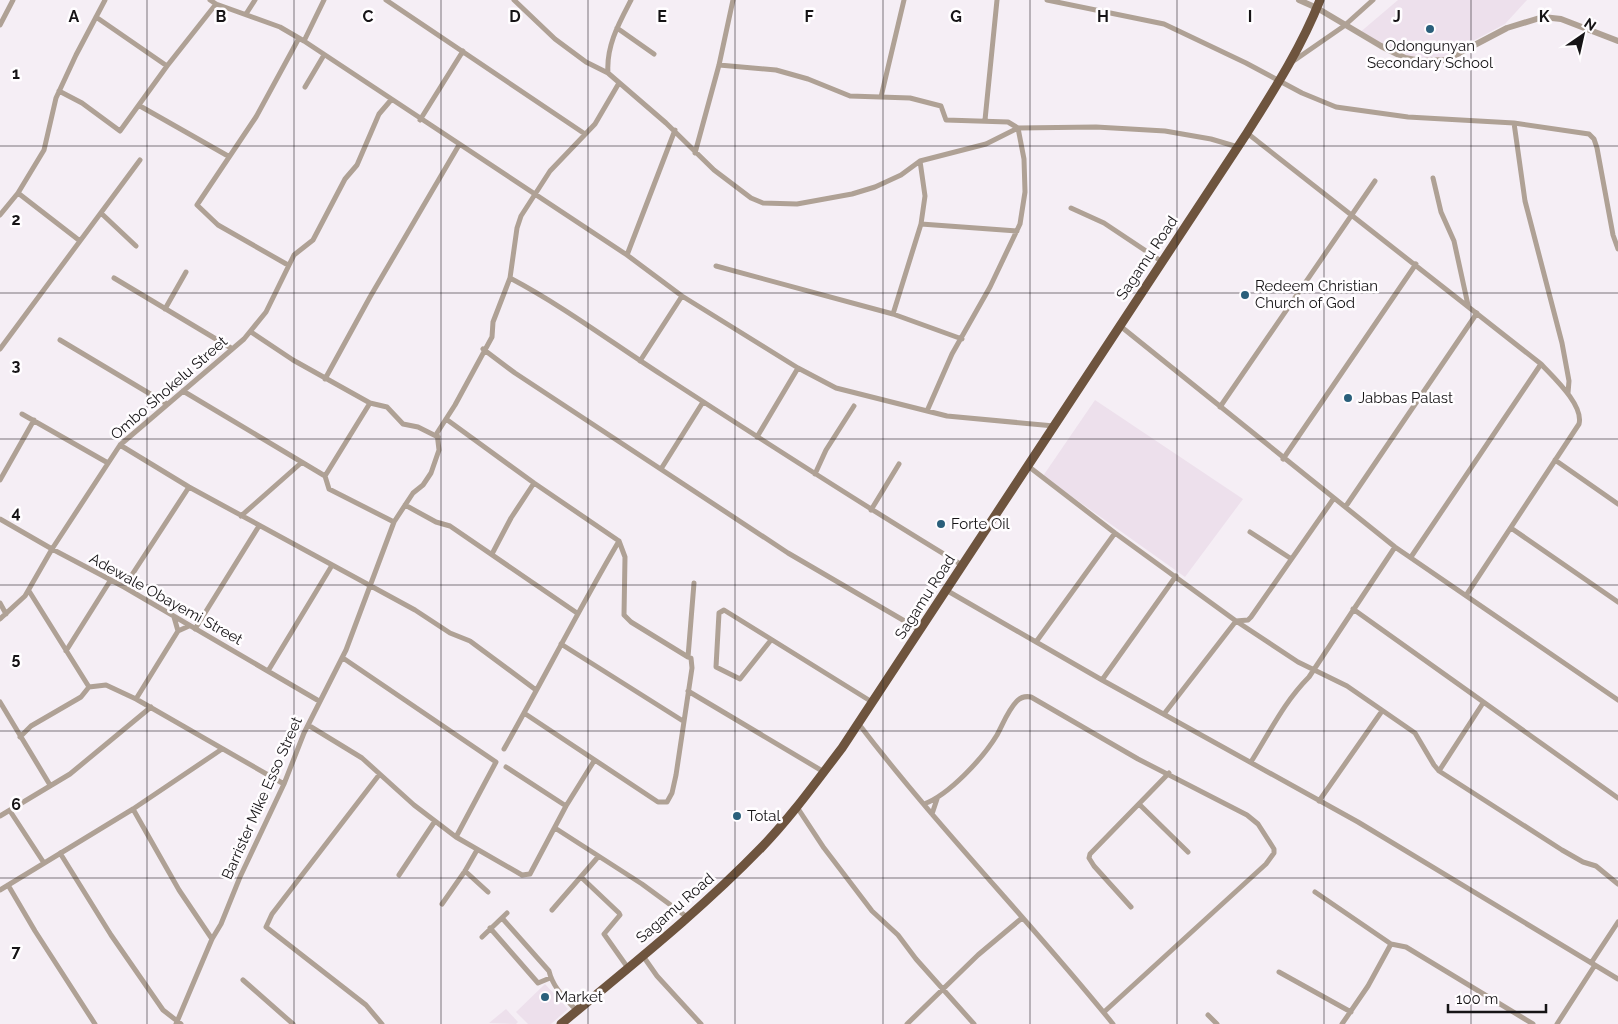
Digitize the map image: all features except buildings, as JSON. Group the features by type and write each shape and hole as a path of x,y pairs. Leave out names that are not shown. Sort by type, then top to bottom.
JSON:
{"highway":[{"name":"Sagamu Road","path":"567,1022 577,1011 687,917 762,848 797,808 824,772 920,630 1055,426 1119,325 1238,147 1280,81 1318,4"}],"street":[{"path":"0,215 18,193 46,146 51,114 59,91 105,0"},
{"path":"210,0 216,4 280,27 302,40 420,120 627,254 682,296 798,368 849,393 927,411 987,421 1055,426"},
{"path":"246,14 255,0"},
{"path":"288,265 218,225 197,206 256,116 324,0"},
{"path":"386,0 585,134"},
{"path":"396,6 400,0"},
{"path":"514,0 555,39 586,62 608,73 675,130 695,153 751,198 763,203 782,204 852,194 875,187 901,175 920,161 986,144 1018,128 1096,127 1165,132 1211,139 1238,147"},
{"path":"608,73 608,63 616,28 631,0"},
{"path":"695,153 719,65 733,0"},
{"path":"881,97 904,0"},
{"path":"985,120 997,0"},
{"path":"1047,0 1070,2 1164,24 1302,93 1336,107 1408,116 1514,123 1582,132 1594,139 1613,234 1618,249"},
{"path":"1299,0 1318,4 1344,26 1405,58 1421,61 1446,60 1507,28 1543,18 1561,19 1618,41"},
{"path":"1290,63 1344,26 1373,0"},
{"path":"0,25 10,1"},
{"path":"59,91 82,103 120,131 140,106 167,66 216,4"},
{"path":"96,17 167,66"},
{"path":"616,28 654,54"},
{"path":"420,120 463,51"},
{"path":"305,87 324,55"},
{"path":"719,65 776,70 808,79 850,96 910,98 938,104 944,109 946,120 1008,122 1018,128 1024,159 1025,192 1020,224 927,411"},
{"name":"Barrister Mike Esso Street","path":"178,1023 212,940 284,784 308,725 343,658 394,522 413,493 423,486 431,473 439,450 439,437 437,433 492,337 493,322 510,278 517,228 521,216 550,171 604,111 619,83"},
{"name":"Ombo Shokelu Street","path":"0,618 18,605 29,591 52,549 120,446 251,332 266,312 288,265 301,248 310,245 313,240 345,179 357,165 380,114 390,100"},
{"path":"140,106 228,156"},
{"path":"1514,123 1525,201 1562,343 1569,381 1568,393"},
{"path":"627,254 675,130"},
{"path":"1247,133 1541,364 1568,393 1580,420 1467,594"},
{"path":"325,379 370,297 459,145"},
{"path":"0,349 102,214 140,160"},
{"path":"894,314 921,224 925,196 920,161"},
{"path":"1433,178 1441,212 1454,241 1468,305"},
{"path":"1220,407 1350,214 1375,181"},
{"path":"18,193 80,241"},
{"path":"1071,208 1104,223 1161,262"},
{"path":"102,214 136,246"},
{"path":"921,224 1016,231"},
{"path":"1283,459 1416,264"},
{"path":"716,266 894,314 962,338"},
{"path":"166,309 186,272"},
{"path":"114,278 232,348"},
{"path":"510,278 577,317 703,402 871,510 962,565"},
{"path":"640,361 682,296"},
{"path":"1346,506 1477,313"},
{"path":"1119,325 1283,459 1346,506 1395,546 1618,700"},
{"path":"251,332 325,379 370,403 388,407 403,424 418,427 439,437"},
{"path":"60,340 167,404"},
{"path":"484,349 515,373 788,552 920,630"},
{"path":"1411,557 1541,364"},
{"path":"757,436 798,368"},
{"path":"183,391 325,476 329,488 394,522"},
{"path":"661,469 703,402"},
{"path":"325,476 370,403"},
{"path":"815,474 826,450 854,406"},
{"path":"22,414 108,463"},
{"path":"446,419 534,484 619,541 625,557 624,615 631,622 688,656 692,663 676,775 672,793 667,802 658,802 524,713"},
{"path":"0,480 34,420"},
{"path":"120,446 332,567 415,610 450,633 470,641 536,690"},
{"path":"1555,460 1618,504"},
{"path":"241,516 301,463"},
{"path":"871,510 899,464"},
{"path":"1028,466 1236,621 1280,651 1347,686 1418,736 1431,761 1439,771 1562,850 1583,862 1596,866 1618,884"},
{"path":"492,554 511,518 534,484"},
{"path":"124,587 189,487"},
{"path":"1164,714 1236,621 1248,620 1334,498"},
{"path":"405,505 436,522 450,526 577,612"},
{"name":"Adewale Obayemi Street","path":"0,518 52,549 124,587 319,701"},
{"path":"195,629 259,526"},
{"path":"1511,528 1618,602"},
{"path":"1036,642 1115,532"},
{"path":"1250,532 1290,558"},
{"path":"504,749 577,612 619,541"},
{"path":"1251,762 1294,692 1310,677 1395,546"},
{"path":"268,671 332,567"},
{"path":"1102,680 1176,576"},
{"path":"66,651 110,581"},
{"path":"688,656 694,583"},
{"path":"945,590 1319,801 1618,979"},
{"path":"29,591 89,687"},
{"path":"0,603 6,614"},
{"path":"771,640 744,677 740,679 716,667 717,632 721,610 724,610 872,702"},
{"path":"1353,610 1618,798"},
{"path":"174,617 178,631"},
{"path":"136,699 178,631 189,626"},
{"path":"561,644 683,721"},
{"path":"343,658 496,762 456,836"},
{"path":"20,737 31,726 81,698 89,687 106,685 151,707 284,784"},
{"path":"688,691 824,772"},
{"path":"924,804 937,799 984,753 1017,701 1025,696 1031,697 1138,759 1223,801 1255,822 1274,849 1274,853 1266,864 1104,1012"},
{"path":"0,702 50,785"},
{"path":"1439,771 1483,703"},
{"path":"0,816 85,762 151,707"},
{"path":"1319,801 1382,711"},
{"path":"858,723 892,768 1114,1024"},
{"path":"308,725 362,758 379,775 456,836 522,875 530,874 566,806 594,761"},
{"path":"0,890 133,809 222,748"},
{"path":"506,767 566,806"},
{"path":"1131,907 1089,858 1093,850 1140,805 1169,773"},
{"path":"379,775 272,914 266,927 366,1005 382,1024"},
{"path":"932,814 937,799"},
{"path":"1140,805 1188,852"},
{"path":"797,808 824,848 872,911 898,935 916,959 974,1024"},
{"path":"133,809 179,890 212,940"},
{"path":"10,810 44,863"},
{"path":"399,875 435,821"},
{"path":"555,828 642,884 687,917"},
{"path":"442,904 465,872 477,850"},
{"path":"60,853 143,981 164,1010 178,1023"},
{"path":"552,910 582,878 598,857"},
{"path":"465,872 488,892"},
{"path":"582,878 619,913 604,934 628,968"},
{"path":"8,885 35,931 95,1024"},
{"path":"1315,892 1391,944 1406,947 1422,956 1532,1024"},
{"path":"482,937 507,913"},
{"path":"502,918 549,971 550,978 560,994 577,1011"},
{"path":"907,1024 978,955 1022,918"},
{"path":"1557,1024 1618,922"},
{"path":"490,928 538,982 550,978"},
{"path":"1342,1024 1391,944"},
{"path":"642,955 657,976 701,1024"},
{"path":"1278,972 1351,1012"},
{"path":"243,980 292,1024"},
{"path":"1208,1015 1217,1024"}],"shaded area":[{"name":"Odongunyan Secondary School","path":"1398,0 1527,0 1505,24 1441,58 1405,58 1358,34"},
{"path":"1095,400 1243,499 1185,577 1043,476"},
{"name":"Market","path":"545,984 568,1009 551,1024 528,1024 516,1012"},
{"path":"506,1009 518,1022 516,1024 489,1023"}],"place":[{"name":"Odongunyan Secondary School","path":"1430,29"},
{"name":"Redeem Christian Church of God","path":"1245,295"},
{"name":"Jabbas Palast","path":"1348,398"},
{"name":"Forte Oil","path":"941,524"},
{"name":"Total","path":"737,816"},
{"name":"Market","path":"545,997"}]}
